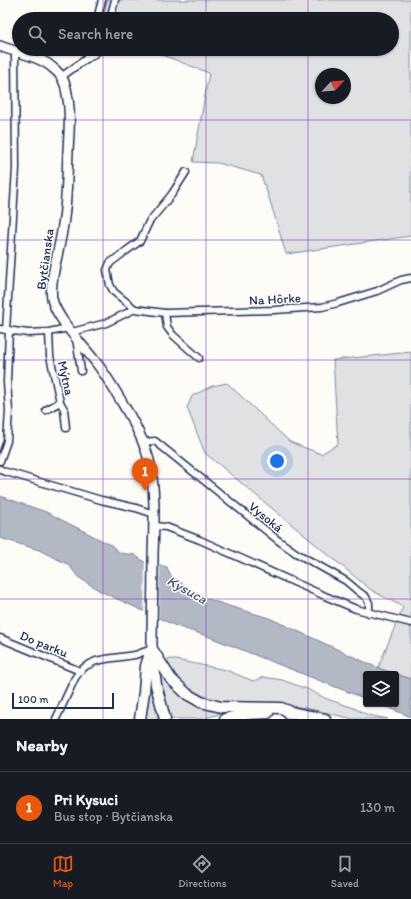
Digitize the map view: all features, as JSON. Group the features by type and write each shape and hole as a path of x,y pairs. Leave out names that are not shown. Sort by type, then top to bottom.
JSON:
{"main road":[{"name":"Bytčianska","path":"0,46 12,50"},
{"name":"Bytčianska","path":"29,56 45,62 61,76 67,92 69,105 66,192 63,224 53,275 52,295 56,309 72,332 98,364 132,418 143,442 151,469 154,514 152,649"},
{"path":"152,649 171,679 187,694 197,700 221,706 281,708 294,713 325,719"},
{"path":"140,719 146,666 152,649"},
{"path":"152,649 156,685 165,719"},
{"path":"225,719 248,714 294,713"}],"street":[{"path":"99,12 102,0"},
{"path":"112,12 116,0"},
{"path":"0,461 6,441 8,411 5,330 9,293 16,168 15,56"},
{"path":"61,76 92,56"},
{"path":"5,330 28,333 72,332 106,323 135,310 114,292 110,285 107,270 110,263 140,241 149,222 172,194 186,172"},
{"name":"Na Hôrke","path":"135,310 165,314 322,307 378,291 401,280 411,278"},
{"path":"165,314 167,327 173,336 199,358"},
{"name":"Mýtna","path":"49,332 50,356 60,402 64,409 66,428"},
{"path":"72,332 80,371"},
{"path":"46,410 60,402"},
{"name":"Vysoká","path":"143,442 155,441 279,541 296,553 346,582 366,597 370,608 369,613"},
{"path":"0,469 101,500 136,508 154,514"},
{"path":"154,526 166,527 200,540 356,609 411,623"},
{"name":"Do parku","path":"0,638 80,671"},
{"path":"56,719 70,686 80,671 86,666 106,658 135,655 152,649"}],"shaded area":[{"path":"107,0 411,0 411,236 286,254 261,175 218,163 193,162 209,73 165,56 399,56 399,12 104,12"},
{"path":"411,352 411,679 399,675 399,671 387,671 378,668 403,607 371,590 205,453 187,408 192,396 212,386 227,383 290,442 321,454 338,444 333,360"},
{"path":"171,659 226,670 253,681 264,677 282,680 307,689 327,699 354,708 368,715 388,719 353,719 285,705 214,702 195,695 179,683 163,661"},
{"path":"157,664 168,681 229,711 203,719 170,719 164,702"},
{"path":"148,667 161,719 143,719"}],"water":[{"name":"Kysuca","path":"0,496 46,512 111,545 120,553 135,555 146,563 167,567 170,575 205,598 269,618 387,671 363,671 363,698 207,636 176,626 100,591 78,577 69,565 39,550 0,538"},
{"path":"399,675 411,679 411,717 386,707 399,707"}],"pier":[{"path":"145,560 160,563 159,620 144,614"}],"place":[{"name":"Pri Kysuci","path":"145,491"}]}
